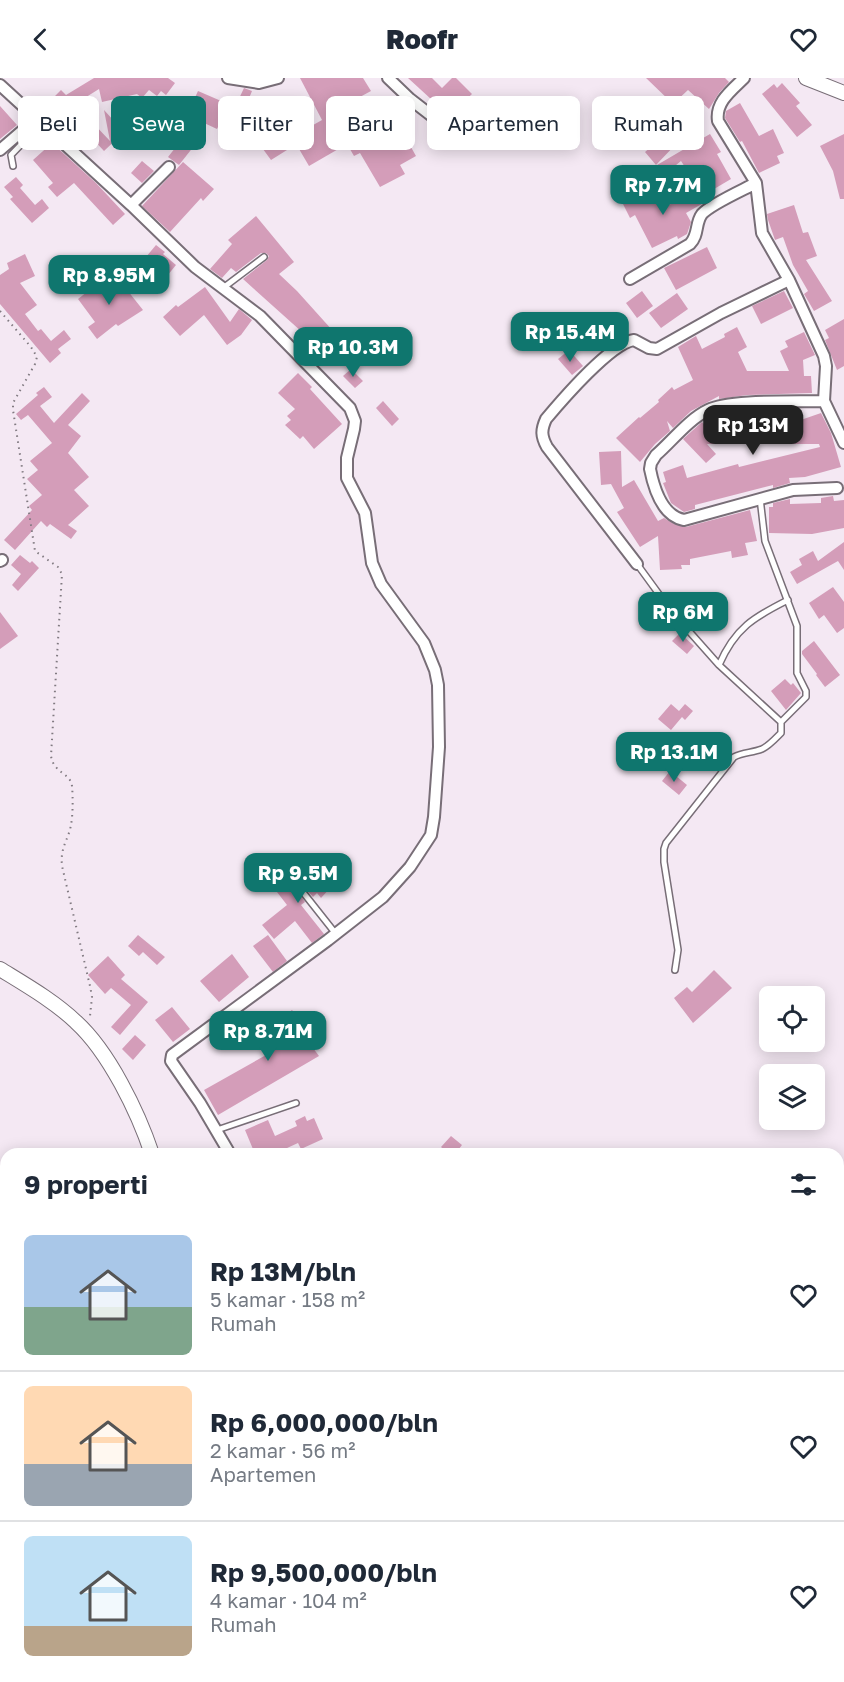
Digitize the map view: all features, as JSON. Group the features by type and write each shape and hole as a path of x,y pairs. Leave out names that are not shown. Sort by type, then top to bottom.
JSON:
{"street":[{"path":"228,78 259,83 278,78"},
{"path":"388,78 427,112"},
{"path":"744,78 720,104 717,115 721,127 756,183 762,233 789,280 824,356 826,366 824,401 844,443"},
{"path":"806,78 844,93"},
{"path":"0,86 18,103"},
{"path":"0,150 18,137"},
{"path":"69,150 131,205 182,256 246,304 275,330 350,408 355,421 347,458 346,478 365,513 372,563 381,584 424,643 435,670 438,685 439,747 434,817 431,835 424,848 398,883 383,897 172,1055 171,1061 227,1148"},
{"path":"131,205 170,167"},
{"path":"630,279 690,244 695,240 702,214 756,183"},
{"path":"637,564 547,447 542,438 546,419 595,367 618,347 634,340 649,348 657,349 721,313 789,280"},
{"path":"824,401 718,406 699,416 656,455 651,463 652,476 665,510 676,519 684,520 793,490 841,492 844,478"},
{"path":"0,969 56,1005 78,1023 117,1075 151,1148"}],"lane":[{"path":"13,166 11,155 18,146"},
{"path":"223,288 264,257"},
{"path":"760,498 765,541 797,626 797,673 806,691 806,697 781,722"},
{"path":"637,564 672,612 719,665 781,722 782,733 763,749 740,753 734,757 666,843 664,862 678,950 675,970"},
{"path":"719,665 725,650 747,623 757,615 788,600"},
{"path":"302,891 336,934"},
{"path":"217,1130 296,1103"}],"path":[{"path":"0,311 37,357 13,403 13,410 35,551 58,567 63,574 51,756 56,768 69,778 72,785 71,825 61,855 69,903 92,997 86,1033"}],"building":[{"path":"94,78 168,78 175,83 166,95 161,91 157,96 149,90 144,96 137,94 111,96 111,100 102,102 99,89 88,96 55,96 61,90 66,95"},
{"path":"300,78 363,78 371,91 362,96 326,96 326,150 337,150 309,166 300,150 314,150 314,125 322,120 314,105 314,96 309,96"},
{"path":"408,78 432,78 442,88 452,78 456,78 472,94 470,96 428,96"},
{"path":"646,78 725,78 729,82 709,109 704,104 704,96 695,96 688,90 682,96 665,96"},
{"path":"782,83 800,103 796,106 812,125 797,137 762,94 774,84 777,88"},
{"path":"244,88 252,91 250,96 240,96"},
{"path":"198,91 218,100 217,129 206,124 206,96 196,96"},
{"path":"740,103 759,136 773,129 784,153 777,156 780,163 759,173 742,141 740,142 725,118 726,111"},
{"path":"0,106 17,125 0,139"},
{"path":"104,110 111,118 111,144 104,151 99,146 99,129 110,141"},
{"path":"710,134 721,152 717,154 731,179 709,192 694,166 687,170 681,161 665,174 657,165 683,150 704,150 704,138"},
{"path":"844,134 844,199 840,199 833,171 820,146"},
{"path":"44,150 60,150 96,183 125,214 113,225 74,183 57,197 48,187 53,183 33,160"},
{"path":"174,150 191,150 179,165 168,157"},
{"path":"264,150 287,150 271,160"},
{"path":"350,150 413,150 416,156 400,165 405,174 380,187 360,153 354,156"},
{"path":"647,150 670,150 656,165 645,152"},
{"path":"142,161 154,171 142,183 131,173"},
{"path":"183,162 214,189 203,201 201,198 170,232 142,206"},
{"path":"16,177 23,185 20,188 35,205 42,199 49,208 32,223 10,199 13,197 4,187"},
{"path":"700,189 707,201 686,213 691,222 687,234 678,239 677,236 652,248 635,215 630,218 622,202 637,195 640,201 655,193 663,208"},
{"path":"794,205 803,233 808,232 817,256 806,260 832,301 814,311 804,294 808,291 793,265 783,237 775,240 768,220 767,214"},
{"path":"256,216 294,262 279,274 333,331 336,327 346,337 326,356 243,279 267,260 269,256 266,253 261,253 236,272 231,268 222,278 210,269 232,244 228,240"},
{"path":"156,245 176,265 167,276 154,266 150,270 141,263"},
{"path":"707,247 717,268 676,290 664,268"},
{"path":"25,254 35,276 20,283 37,305 25,314 38,331 41,329 51,341 64,330 71,339 58,349 61,353 50,363 0,304 0,275 9,269 7,263"},
{"path":"116,276 143,310 118,326 116,324 97,339 88,327 95,322 78,299 106,277 109,281"},
{"path":"205,287 230,322 239,309 252,320 241,335 227,345 204,315 180,336 163,317 176,305 178,307"},
{"path":"642,291 653,306 637,318 626,303"},
{"path":"784,291 793,308 761,324 752,306"},
{"path":"677,293 688,309 661,328 649,313"},
{"path":"844,319 844,366 837,370 825,340 829,338 825,330"},
{"path":"737,327 747,347 738,352 747,371 789,371 780,351 788,347 785,341 804,332 815,355 803,360 804,376 811,376 812,393 747,395 719,399 719,396 691,411 673,428 667,421 670,431 640,462 616,438 659,402 658,400 672,387 674,390 693,380 678,347 696,336 702,349 725,337 724,334"},
{"path":"569,350 583,366 572,375 558,359"},
{"path":"351,369 363,381 355,388 343,376"},
{"path":"298,373 342,424 314,449 303,436 300,439 285,425 291,420 287,416 295,409 278,393"},
{"path":"44,387 52,397 40,406 54,423 82,393 90,401 68,425 81,436 68,453 89,477 74,490 89,506 68,525 77,531 71,539 50,524 47,527 41,521 15,550 4,540 32,510 29,506 42,495 27,479 38,470 30,461 52,443 28,415 21,420 16,414"},
{"path":"383,401 399,419 392,426 376,408"},
{"path":"792,409 792,423 821,413 831,433 841,467 805,477 789,478 790,483 773,488 773,485 695,505 695,509 684,512 671,503 663,483 666,482 663,472 683,465 687,478 738,464 739,467 820,447 819,444 707,444 716,454 706,463 683,439 702,422 719,440 720,414 748,410"},
{"path":"621,451 622,487 634,480 658,521 664,518 686,527 750,510 757,541 745,543 748,555 732,558 731,551 690,559 690,565 681,565 682,569 660,570 658,536 640,547 617,512 624,508 611,484 601,485 599,452"},
{"path":"833,496 834,501 844,500 844,528 812,534 769,533 769,507 773,507 773,503 790,499 790,504 821,503 821,498"},
{"path":"844,542 844,570 838,561 797,584 790,572 802,565 799,559 813,551 818,561"},
{"path":"20,555 30,563 32,561 39,568 18,591 12,585 21,574 11,565"},
{"path":"833,587 844,602 844,628 837,633 824,615 819,619 809,603"},
{"path":"0,612 18,636 0,649"},
{"path":"680,633 694,646 687,654 672,641"},
{"path":"814,641 840,675 825,687 802,654 802,651"},
{"path":"785,679 791,685 793,683 801,693 786,710 771,691"},
{"path":"671,704 679,711 685,704 693,711 685,720 682,717 671,730 658,719"},
{"path":"670,771 687,785 679,795 662,781"},
{"path":"304,861 331,887 321,898 317,893 313,897 303,886 297,890 305,902 301,905 324,934 312,943 295,921 274,939 262,925 287,905 277,892 299,876 294,871"},
{"path":"138,935 165,957 157,965 143,952 139,956 128,946"},
{"path":"268,935 287,961 273,972 253,946"},
{"path":"232,954 249,977 219,1002 200,981"},
{"path":"108,956 125,975 121,979 148,1002 120,1035 111,1027 131,1005 111,988 105,994 88,975"},
{"path":"714,970 732,988 693,1023 674,998 687,987 692,992"},
{"path":"172,1007 190,1029 173,1042 155,1020"},
{"path":"292,1010 310,1033 313,1030 322,1043 313,1048 319,1056 218,1115 204,1090 275,1050 259,1019 275,1011 279,1020"},
{"path":"135,1035 146,1045 133,1060 122,1049"},
{"path":"305,1116 307,1121 314,1118 323,1139 303,1148 300,1148 298,1143 287,1148 252,1148 245,1130 268,1120 275,1136 297,1126 295,1121"},
{"path":"451,1136 462,1145 460,1148 441,1147"}]}
